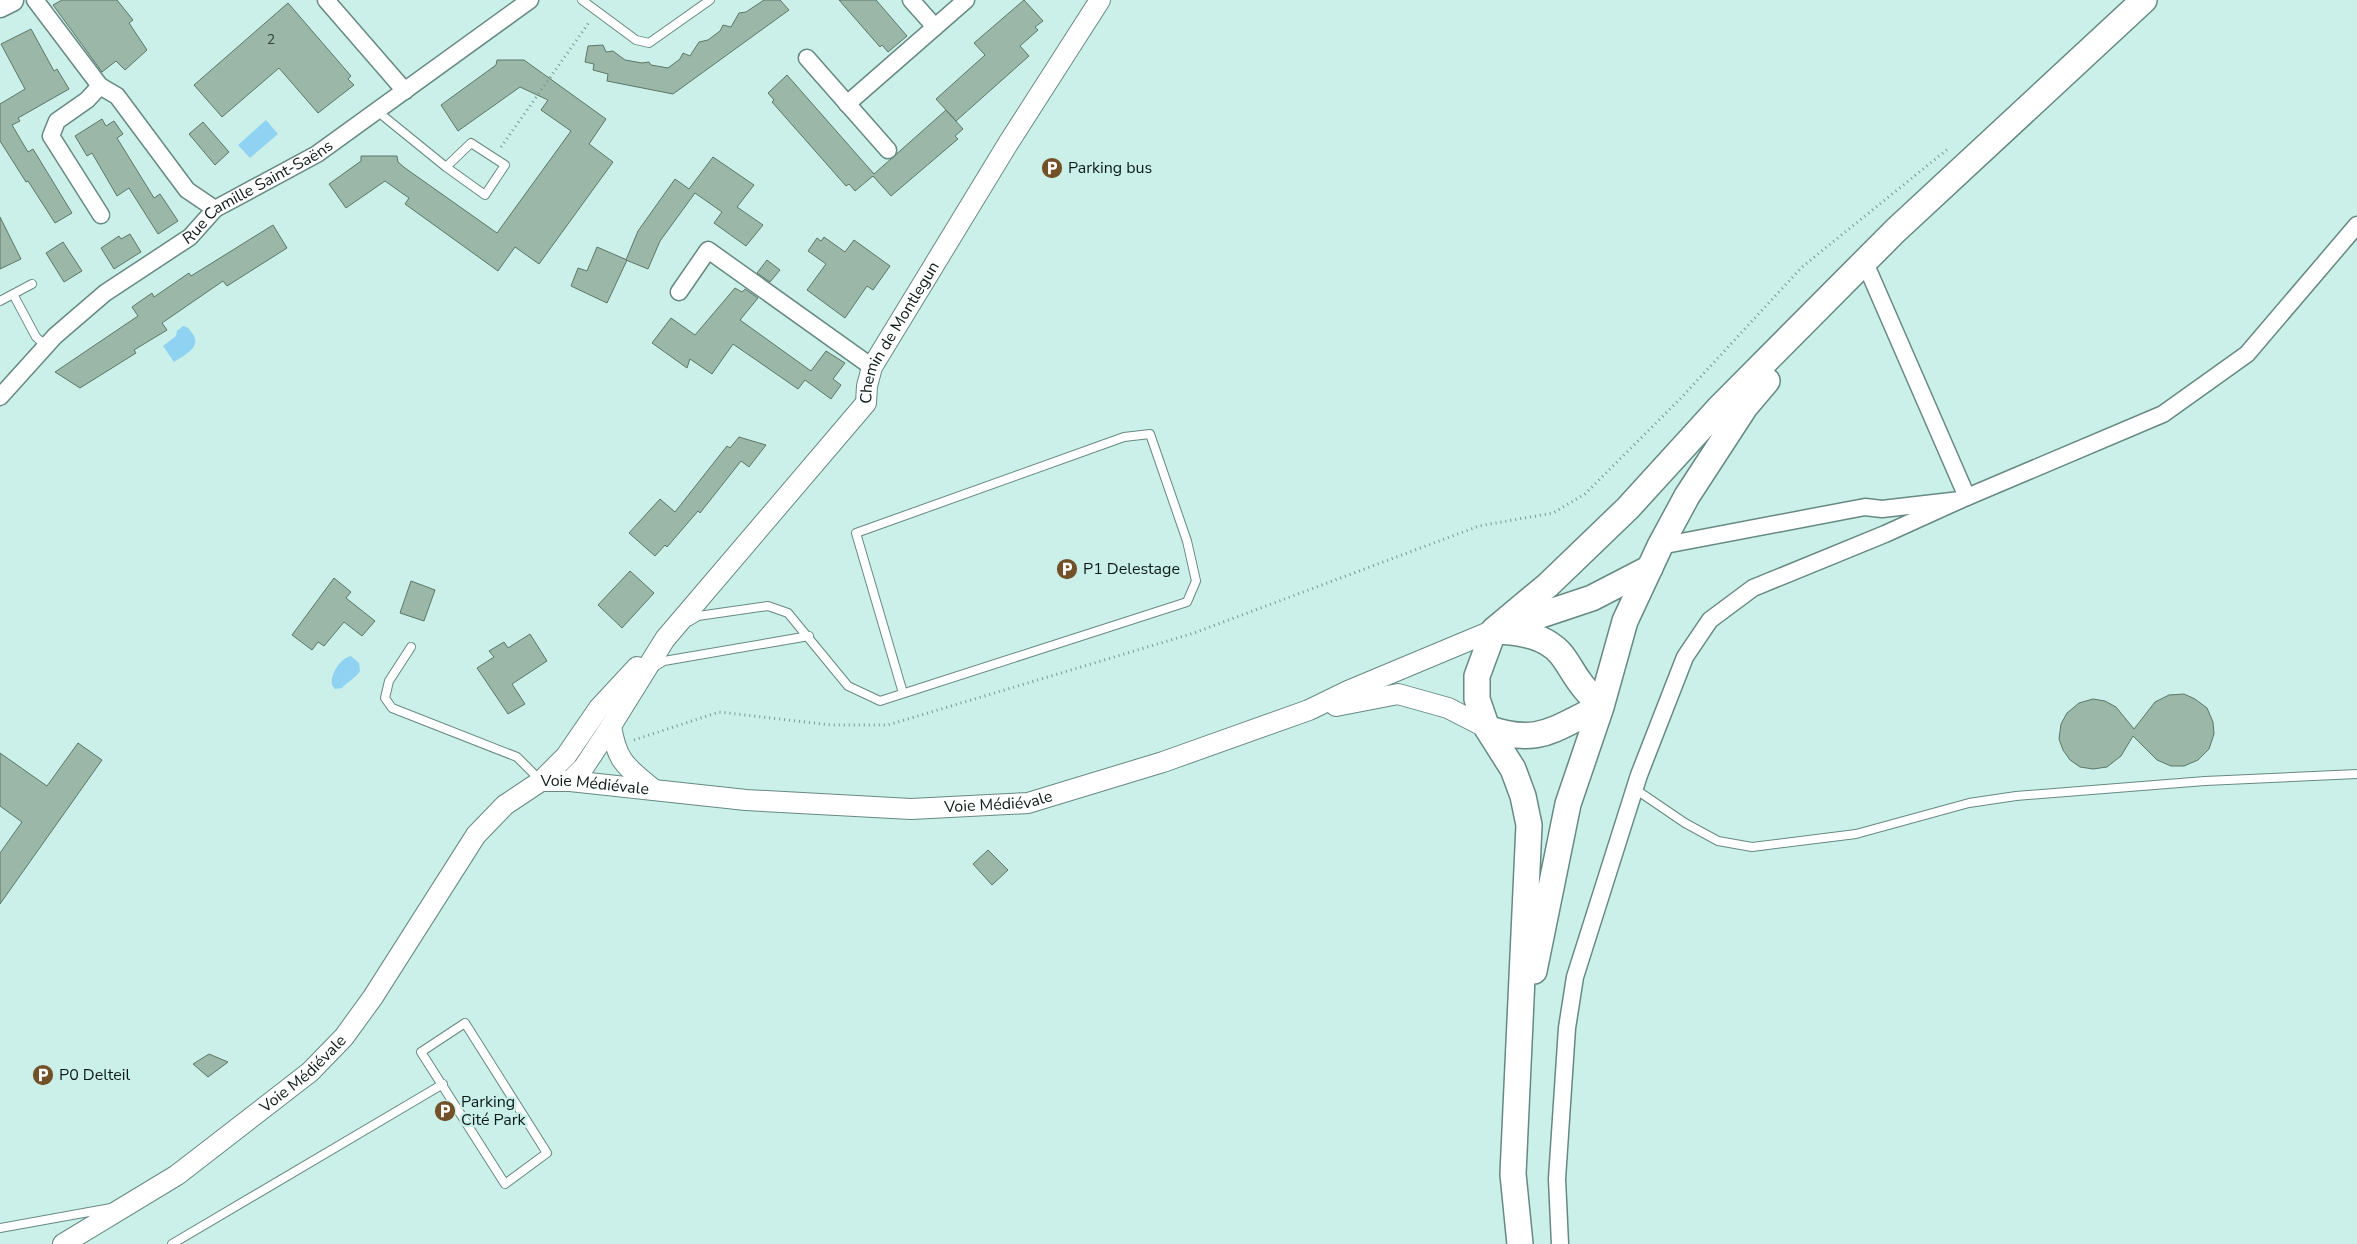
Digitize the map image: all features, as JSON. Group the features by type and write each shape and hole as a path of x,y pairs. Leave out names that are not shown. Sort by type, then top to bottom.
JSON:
{"main road":[{"path":"0,6 12,0"},
{"path":"1520,1244 1513,1174 1529,824 1523,796 1513,769 1487,728 1477,699 1477,676 1494,630 1548,586 1628,508 1721,406 1895,231 2144,0"},
{"path":"1518,1052 1568,804 1601,707 1625,621 1655,557 1687,496 1745,406 1895,231"},
{"path":"1494,630 1592,598 1655,557"},
{"path":"1494,630 1523,634 1540,639 1556,649 1569,663 1578,680 1601,707"},
{"path":"1487,728 1509,736 1529,737 1546,733 1601,707"}],"street":[{"path":"35,0 100,86 117,96 187,190 215,209"},
{"path":"326,0 405,91"},
{"name":"Rue Camille Saint-Saëns","path":"0,397 46,346 105,293 190,237 215,209 317,154 530,0"},
{"path":"912,0 934,27"},
{"path":"847,104 966,0"},
{"name":"Chemin de Montlegun","path":"540,781 566,756 599,708 629,674 669,634 866,403 867,386 872,367 1009,142 1100,0"},
{"path":"807,58 888,150"},
{"path":"100,86 87,100 57,121 51,136 101,215"},
{"path":"1560,1244 1557,1179 1567,1028 1573,986 1635,789 1685,657 1710,620 1753,588 1885,534 2163,414 2247,354 2357,225"},
{"path":"680,292 708,250 872,367"},
{"path":"1866,265 1925,396 1964,499"},
{"path":"1655,557 1865,507 1882,509 1964,499"},
{"path":"1309,710 1348,691 1494,630"},
{"name":"Chemin de Montlegun","path":"570,781 584,767 669,634"},
{"path":"1309,710 1398,694 1448,708 1487,728"},
{"name":"Voie Médiévale","path":"63,1244 177,1175 310,1072 344,1037 373,997 476,835 505,805 540,781 570,781 746,800 911,809 1028,804 1164,762 1309,710"},
{"path":"611,726 615,747 624,764 654,790"}],"lane":[{"path":"582,0 636,40 649,43 710,0"},
{"path":"377,111 446,167 485,195 505,164 472,143 446,167"},
{"path":"0,301 32,284"},
{"path":"13,294 36,337 46,346"},
{"path":"669,634 698,616 768,606 788,613 809,636 848,686 880,701 1187,602 1196,581 1187,541 1150,434 1124,437 856,533 903,693"},
{"path":"642,675 664,661 809,636"},
{"path":"411,647 389,681 385,698 392,708 517,757 540,781"},
{"path":"1635,789 1684,823 1718,841 1752,847 1856,834 1969,803 2016,796 2205,781 2357,774"},
{"path":"465,1024 547,1153 505,1184 443,1084 421,1052 465,1024"},
{"path":"172,1244 443,1084"},
{"path":"0,1228 132,1203"}],"path":[{"path":"494,158 597,11"},
{"path":"615,747 719,712 831,725 888,725 1194,633 1479,526 1553,513 1585,494 1680,398 1802,267 1950,147"}],"water":[{"path":"266,120 278,134 250,158 238,145"},
{"path":"183,326 195,338 194,346 174,362 163,346 176,336 177,331"},
{"path":"351,656 359,663 360,671 342,688 335,689 332,685 334,672 343,660"}],"building":[{"path":"62,0 117,0 133,20 129,23 147,50 125,70 116,61 102,72 53,5"},
{"path":"764,0 780,0 789,10 673,94 607,81 608,74 593,70 594,64 585,62 588,46 603,45 606,52 613,51 625,60 642,63 649,62 651,65 668,68 680,59 683,53 690,56 699,42 708,40 720,31 723,25 731,27 739,13 746,12"},
{"path":"839,0 876,0 907,36 888,52 882,45 880,47"},
{"path":"1024,0 1043,21 1035,27 1038,30 1020,46 1029,56 956,121 936,99 985,55 974,43"},
{"path":"288,3 351,76 348,79 354,85 318,113 279,68 222,117 194,85"},
{"path":"31,29 54,71 57,69 69,89 18,118 20,121 12,125 28,152 33,149 72,213 55,223 0,141 0,104 25,89 1,44"},
{"path":"497,60 524,60 606,119 589,144 613,162 539,264 515,247 498,271 405,204 409,198 385,181 346,208 329,184 361,161 361,156 397,156 398,162 405,168 497,233 571,131 541,110 548,100 520,87 458,131 441,105 496,65"},
{"path":"787,75 874,174 946,110 963,129 955,136 958,139 891,196 873,176 855,191 849,184 846,186 772,102 774,100 768,93"},
{"path":"102,119 106,126 114,121 123,134 117,138 154,198 160,194 178,221 158,234 129,188 117,196 92,153 87,156 75,136"},
{"path":"203,122 229,152 215,165 189,134"},
{"path":"713,157 754,185 737,207 763,225 746,246 714,223 722,212 695,193 660,241 648,269 626,260 638,231 675,179 689,189"},
{"path":"0,217 21,259 0,269"},
{"path":"273,225 287,248 227,286 223,281 162,323 167,330 134,350 136,353 80,388 55,372 138,316 132,307 152,293 154,297 189,273 191,276"},
{"path":"130,234 141,252 114,269 101,248 119,236 121,239"},
{"path":"824,237 845,252 854,240 890,266 873,290 867,286 845,318 807,290 826,264 808,251 817,238 821,241"},
{"path":"63,242 82,271 64,282 46,253"},
{"path":"597,247 627,260 607,303 571,286 578,268 587,271"},
{"path":"767,260 780,270 770,282 757,273"},
{"path":"735,288 742,292 745,289 758,298 740,320 811,371 826,351 845,363 833,379 841,385 831,399 805,380 798,389 733,344 712,374 690,359 687,368 652,343 671,318 695,335"},
{"path":"739,437 766,445 749,467 741,461 700,513 698,511 667,547 665,545 655,556 629,533 660,499 675,512 727,446 730,448"},
{"path":"630,571 654,593 622,628 598,605"},
{"path":"334,578 351,592 346,598 375,621 362,636 344,622 324,646 318,642 312,650 292,635"},
{"path":"411,581 435,590 424,621 400,613"},
{"path":"530,634 547,661 512,684 525,704 508,714 477,668 494,657 489,651 504,642 508,648"},
{"path":"2184,694 2207,708 2213,722 2214,734 2209,749 2198,760 2184,766 2171,766 2157,760 2133,736 2121,756 2107,767 2093,769 2080,767 2070,760 2063,750 2059,739 2061,724 2067,713 2079,703 2093,699 2105,701 2116,707 2134,729 2155,702 2169,695"},
{"path":"78,743 102,760 0,904 0,853 22,822 0,806 0,753 47,786"},
{"path":"988,850 1008,870 992,885 973,864"},
{"path":"209,1054 228,1062 208,1077 193,1064"}],"place":[{"name":"Parking bus","path":"1052,168"},
{"name":"P1 Delestage","path":"1067,569"},
{"name":"P0 Delteil","path":"43,1075"},
{"name":"Parking Cité Park","path":"445,1111"}]}
